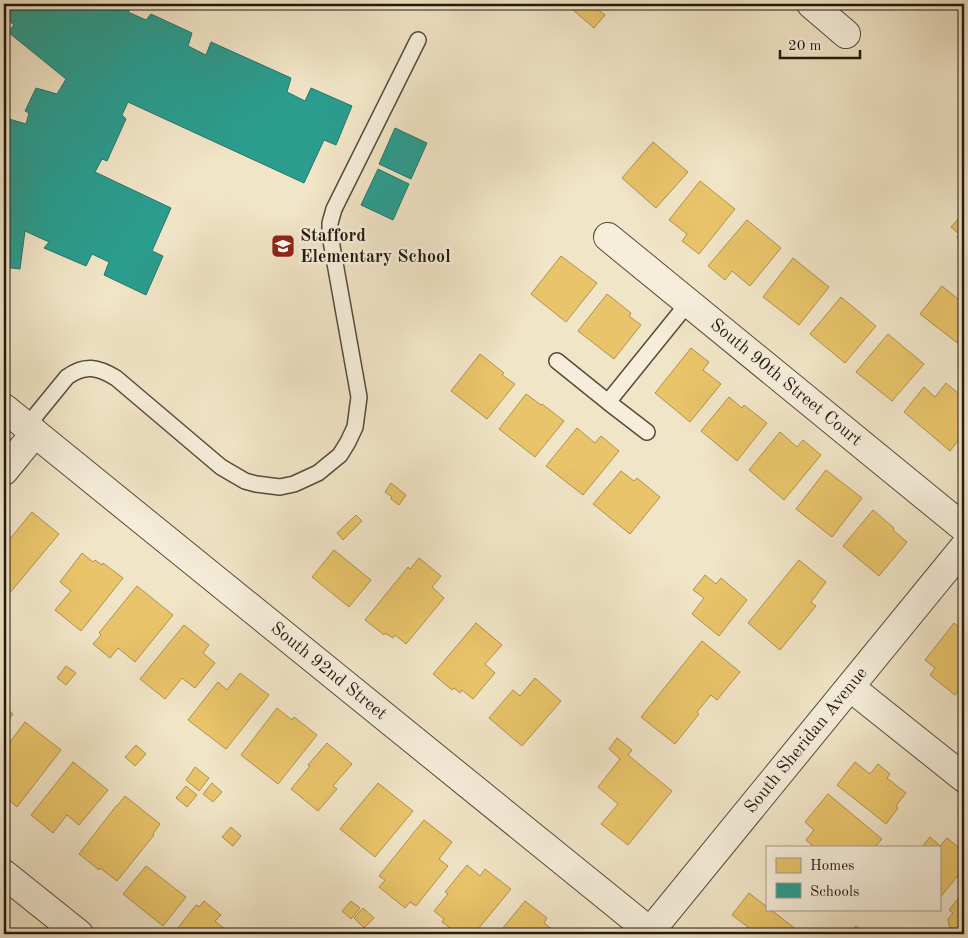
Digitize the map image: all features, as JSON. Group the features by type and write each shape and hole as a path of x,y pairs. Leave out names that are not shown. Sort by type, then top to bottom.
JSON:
{"street":[{"path":"812,4 846,34"},
{"name":"South 90th Street Court","path":"608,238 964,528"},
{"name":"South 92nd Street","path":"4,408 650,933"},
{"path":"4,471 31,430"},
{"name":"South Sheridan Avenue","path":"650,933 964,547"},
{"path":"850,687 964,778"},
{"path":"4,874 79,934"}],"lane":[{"path":"31,430 67,377 75,371 90,368 107,372 116,378 221,467 245,481 280,487 294,484 318,473 340,455 355,427 359,397 330,235 330,223 334,209 418,40"},
{"path":"608,402 688,303"},
{"path":"557,361 647,432"}],"building: Homes":[{"path":"579,4 591,4 605,15 594,28 573,10"},
{"path":"653,142 688,172 656,208 622,178"},
{"path":"700,181 735,209 699,254 682,241 687,234 669,220"},
{"path":"964,212 964,243 957,237 959,234 951,227"},
{"path":"747,220 781,248 750,286 732,271 725,280 708,266"},
{"path":"561,256 597,283 566,322 531,294"},
{"path":"793,258 829,287 799,325 763,297"},
{"path":"942,286 964,304 964,340 960,345 920,314"},
{"path":"607,294 631,313 629,316 641,325 614,359 578,331"},
{"path":"841,297 876,326 845,363 810,334"},
{"path":"888,334 924,364 892,401 856,372"},
{"path":"691,348 709,362 703,370 721,384 690,422 655,393"},
{"path":"480,354 504,373 502,375 515,384 487,419 451,391"},
{"path":"946,383 964,398 964,433 950,451 904,412 924,387 935,397"},
{"path":"526,394 564,421 535,457 499,429"},
{"path":"729,397 742,408 744,405 767,423 737,461 701,431"},
{"path":"577,428 595,443 601,436 619,451 583,495 546,466"},
{"path":"780,432 797,447 803,440 821,455 784,500 749,470"},
{"path":"826,470 862,498 832,537 796,509"},
{"path":"621,471 634,481 637,478 660,497 630,534 593,504"},
{"path":"391,483 406,495 399,505 385,492"},
{"path":"873,510 907,542 879,576 843,546"},
{"path":"32,512 59,534 8,595 4,592 4,546"},
{"path":"356,515 362,521 343,540 337,533"},
{"path":"334,550 371,580 349,607 312,577"},
{"path":"82,553 93,562 95,560 102,565 103,563 123,578 81,631 55,610 71,591 60,582"},
{"path":"419,558 441,576 432,587 444,598 406,644 395,635 393,638 385,633 384,635 365,620 408,567 410,569"},
{"path":"799,560 826,582 811,602 816,606 780,650 748,623"},
{"path":"705,575 716,584 721,578 747,600 719,636 692,614 704,598 693,590"},
{"path":"137,586 173,615 135,662 118,648 110,658 93,644 101,635 99,633"},
{"path":"476,623 502,645 485,664 495,673 473,699 462,690 460,693 454,688 452,690 433,674"},
{"path":"954,623 964,631 964,684 955,695 930,675 935,668 925,660"},
{"path":"184,625 209,645 203,653 215,663 195,688 182,678 165,699 140,679"},
{"path":"702,641 740,672 717,700 711,695 697,712 699,714 675,744 641,717"},
{"path":"66,666 76,673 66,685 57,678"},
{"path":"240,673 269,695 226,749 188,720 218,682 227,690"},
{"path":"535,678 561,701 522,746 489,718 513,690 520,696"},
{"path":"4,707 13,714 4,726"},
{"path":"277,708 292,720 294,717 317,735 278,784 241,755"},
{"path":"25,722 61,750 17,807 4,796 4,750"},
{"path":"617,738 632,750 628,755 672,791 628,845 601,824 618,804 598,787 620,759 609,749"},
{"path":"327,743 352,764 333,786 337,789 318,811 291,789"},
{"path":"136,745 146,754 135,766 125,757"},
{"path":"73,762 108,790 79,825 67,815 53,833 31,815"},
{"path":"855,762 870,774 878,764 890,774 887,778 906,793 886,824 837,785"},
{"path":"195,767 209,778 199,791 186,780"},
{"path":"212,783 222,792 213,802 203,794"},
{"path":"378,783 413,811 375,857 340,829"},
{"path":"186,786 197,795 187,807 176,798"},
{"path":"828,794 882,839 876,846 813,846 806,840 814,830 805,822"},
{"path":"125,796 160,824 154,835 117,881 79,854"},
{"path":"424,820 452,842 439,859 448,866 416,906 410,902 405,908 379,887 385,880 379,876"},
{"path":"231,827 241,836 233,846 222,837"},
{"path":"930,837 940,846 923,846"},
{"path":"947,838 964,852 964,868 940,898 940,846"},
{"path":"467,865 480,876 485,869 511,889 474,934 458,934 442,922 444,919 434,911 448,894 445,892"},
{"path":"146,866 186,897 163,926 123,894"},
{"path":"964,891 964,934 960,934 949,926 948,919 953,913 949,910"},
{"path":"749,893 766,906 766,910 771,910 797,930 794,934 742,934 748,927 732,915"},
{"path":"204,901 221,915 215,921 231,934 175,934 196,905 199,907"},
{"path":"351,901 360,908 351,919 342,911"},
{"path":"525,901 547,918 544,923 558,934 498,934"},
{"path":"363,908 374,918 364,928 354,918"},
{"path":"856,926 867,934 850,934"}],"building: Schools":[{"path":"4,4 134,4 128,12 146,20 151,14 192,33 188,46 206,55 211,42 291,78 287,92 305,101 311,88 352,106 336,145 324,140 304,183 128,102 122,115 126,119 107,161 102,159 95,172 171,208 152,251 163,256 146,295 104,275 109,262 92,254 86,266 44,248 49,242 25,231 20,269 4,267 4,130 9,119 26,124 29,113 25,111 36,88 57,94 66,79 8,32 14,25 4,17"},
{"path":"395,128 427,143 411,179 379,164"},
{"path":"378,169 409,184 393,220 361,205"}],"place":[{"name":"Stafford Elementary School","path":"283,246"}]}
